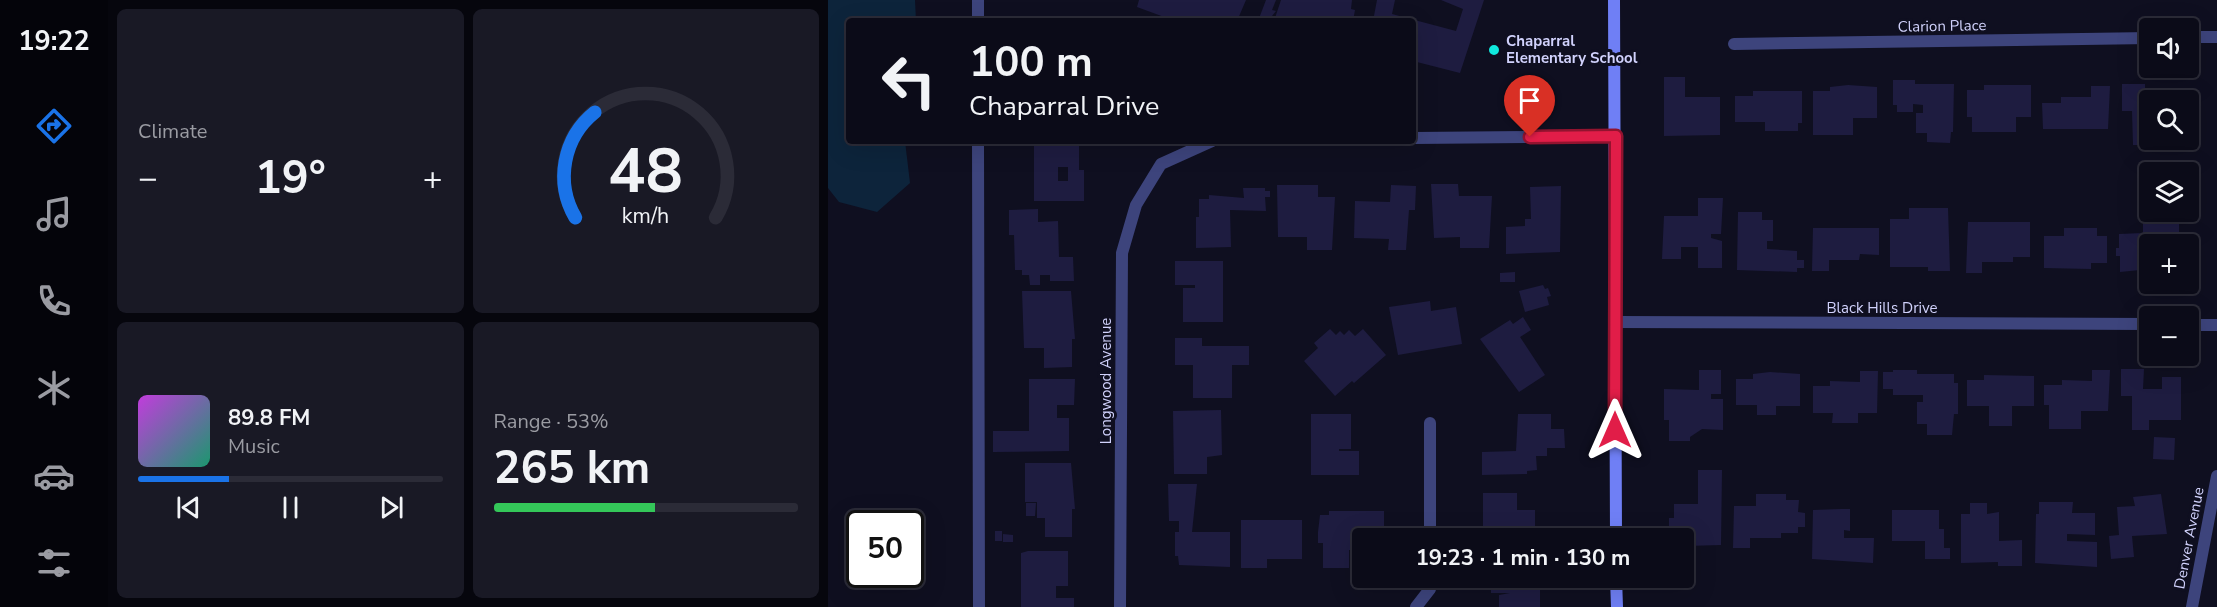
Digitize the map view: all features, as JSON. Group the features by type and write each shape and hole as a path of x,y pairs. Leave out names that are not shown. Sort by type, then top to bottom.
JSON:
{"main road":[{"path":"1614,0 1616,528"},
{"path":"1616,588 1617,607"}],"street":[{"path":"978,0 978,18"},
{"path":"2199,37 2217,37"},
{"name":"Clarion Place","path":"1734,44 2139,38"},
{"path":"1416,138 1616,136"},
{"path":"978,144 979,607"},
{"name":"Longwood Avenue","path":"1120,607 1122,253 1136,205 1161,164 1205,144"},
{"name":"Black Hills Drive","path":"1614,322 2139,324"},
{"path":"2199,324 2217,325"},
{"path":"1430,423 1430,528"},
{"name":"Denver Avenue","path":"2192,607 2217,476"},
{"path":"1416,607 1430,588"}],"water":[{"path":"828,0 915,0 916,18 846,18 846,144 905,144 910,183 877,212 839,202 828,188"}],"building":[{"path":"1139,0 1246,0 1238,18 1167,18 1137,7"},
{"path":"1266,0 1276,0 1272,10 1276,11 1270,18 1259,18"},
{"path":"1281,0 1352,0 1351,9 1355,10 1354,18 1275,18"},
{"path":"1377,0 1395,0 1392,14 1407,18 1374,18"},
{"path":"1441,0 1484,0 1460,73 1416,62 1416,20 1456,31 1463,9"},
{"path":"1664,77 1685,77 1685,97 1720,97 1720,135 1664,136"},
{"path":"1893,80 1915,80 1915,84 1954,84 1953,132 1951,132 1950,143 1927,142 1927,133 1916,133 1916,113 1923,113 1923,105 1913,104 1913,112 1897,112 1897,105 1893,105"},
{"path":"2122,84 2145,84 2145,90 2139,90 2139,145 2133,145 2132,111 2122,111"},
{"path":"1848,85 1877,87 1877,118 1853,118 1853,135 1813,135 1813,91 1830,91 1830,87"},
{"path":"1984,85 2031,85 2031,117 2016,117 2016,132 1972,132 1972,117 1967,117 1967,90 1984,90"},
{"path":"2091,86 2110,86 2108,129 2043,129 2042,103 2061,103 2061,97 2091,97"},
{"path":"1753,91 1802,91 1802,123 1798,123 1798,131 1765,131 1765,122 1735,122 1735,96 1753,96"},
{"path":"1034,145 1079,145 1079,170 1084,170 1084,201 1034,201","holes":["1058,167 1068,167 1068,181 1058,181"]},
{"path":"1431,184 1458,184 1459,196 1492,196 1489,248 1460,248 1460,237 1434,238"},
{"path":"1277,185 1318,185 1318,197 1335,197 1332,250 1307,250 1307,237 1278,237"},
{"path":"1391,185 1416,186 1415,210 1409,210 1406,250 1388,250 1389,239 1354,238 1355,201 1390,202"},
{"path":"1561,186 1560,252 1506,254 1506,227 1525,226 1525,219 1531,219 1530,187"},
{"path":"1243,188 1265,188 1265,191 1270,191 1270,197 1265,197 1266,211 1230,210 1231,247 1196,248 1196,217 1199,217 1199,199 1209,199 1209,195 1244,198"},
{"path":"1698,198 1723,198 1721,234 1711,234 1711,238 1722,241 1722,268 1698,268 1698,247 1681,247 1681,259 1662,259 1664,216 1698,216"},
{"path":"1909,208 1948,208 1950,271 1928,271 1928,267 1890,267 1890,219 1909,219"},
{"path":"1038,209 1038,222 1058,221 1059,257 1073,257 1074,281 1050,281 1050,275 1040,275 1040,285 1030,285 1029,275 1022,275 1022,270 1015,270 1014,235 1009,235 1009,210"},
{"path":"1738,212 1762,212 1762,220 1773,220 1773,241 1767,241 1767,249 1797,251 1797,260 1804,260 1804,268 1797,268 1797,272 1737,270"},
{"path":"1968,222 2030,222 2030,257 2013,257 2013,262 1982,262 1982,273 1966,273"},
{"path":"2143,222 2179,222 2179,234 2139,234 2139,270 2120,272 2120,256 2116,256 2116,248 2119,248 2119,234 2143,233"},
{"path":"1813,228 1879,228 1879,255 1860,254 1859,260 1829,260 1829,271 1812,271"},
{"path":"2064,228 2097,228 2097,236 2107,236 2107,263 2091,263 2091,269 2044,268 2044,236 2064,236"},
{"path":"1175,261 1223,261 1223,322 1183,322 1183,288 1195,288 1195,285 1175,285"},
{"path":"1515,272 1515,282 1500,282 1500,273"},
{"path":"1543,285 1545,289 1548,288 1551,296 1547,297 1549,305 1525,312 1519,291"},
{"path":"1022,291 1071,291 1075,339 1072,339 1072,367 1044,368 1044,348 1024,348"},
{"path":"1430,301 1431,311 1456,307 1462,344 1398,355 1389,307"},
{"path":"1523,317 1531,330 1520,337 1545,375 1519,392 1480,339 1510,320 1513,324"},
{"path":"1330,329 1336,335 1340,331 1344,335 1349,330 1355,336 1363,329 1386,355 1335,396 1304,361 1318,348 1314,343"},
{"path":"1175,338 1202,338 1202,346 1249,346 1249,365 1232,365 1232,398 1193,398 1193,365 1175,365"},
{"path":"2121,369 2144,369 2143,389 2162,389 2162,377 2181,377 2181,420 2149,420 2149,430 2132,430 2132,396 2121,396"},
{"path":"1699,370 1721,370 1721,394 1711,394 1711,399 1723,399 1723,430 1702,429 1690,437 1690,441 1669,441 1669,420 1664,420 1664,389 1699,390"},
{"path":"1893,370 1917,370 1917,374 1954,374 1954,383 1958,383 1958,414 1954,414 1952,435 1927,435 1927,424 1917,424 1917,402 1923,402 1923,395 1893,395 1893,389 1883,389 1883,372 1893,372"},
{"path":"2092,370 2110,370 2108,411 2081,411 2081,429 2049,429 2049,405 2044,405 2044,385 2062,385 2062,380 2092,381"},
{"path":"1860,371 1878,371 1877,413 1858,413 1858,423 1832,423 1833,413 1813,413 1813,386 1830,386 1830,381 1860,382"},
{"path":"1770,372 1800,374 1800,406 1776,406 1776,415 1757,415 1757,405 1736,405 1736,379 1753,379 1753,374"},
{"path":"1984,375 2034,376 2034,406 2012,406 2012,426 1989,426 1989,406 1967,406 1967,380 1984,380"},
{"path":"1029,379 1075,379 1074,405 1057,405 1057,418 1069,418 1069,451 993,452 993,431 1029,431"},
{"path":"1221,410 1222,455 1207,457 1207,474 1174,474 1173,411"},
{"path":"1311,414 1351,414 1351,449 1339,449 1339,451 1359,451 1359,475 1311,475"},
{"path":"1518,414 1551,414 1551,429 1564,429 1565,448 1547,448 1547,456 1536,456 1537,470 1527,471 1527,474 1482,475 1482,452 1516,451"},
{"path":"2154,437 2175,438 2174,460 2153,459"},
{"path":"1025,463 1071,463 1075,509 1072,509 1072,537 1045,537 1045,518 1037,518 1037,502 1025,502"},
{"path":"1698,470 1722,470 1721,545 1694,546 1694,528 1669,528 1669,518 1674,518 1674,504 1698,504"},
{"path":"1168,484 1197,484 1192,532 1230,532 1230,567 1179,565 1178,556 1175,556 1175,532 1179,532 1179,521 1169,521"},
{"path":"1483,493 1517,493 1517,510 1535,510 1535,528 1483,528"},
{"path":"1756,494 1786,494 1786,500 1799,500 1798,512 1805,513 1805,527 1798,527 1798,533 1781,533 1781,538 1750,538 1750,548 1733,548 1734,506 1756,506"},
{"path":"2161,494 2167,534 2132,536 2134,557 2111,559 2109,536 2119,535 2117,507 2135,506 2133,497"},
{"path":"2039,502 2073,502 2072,513 2095,513 2095,535 2067,534 2067,541 2097,542 2097,567 2035,563 2036,514 2039,514"},
{"path":"1026,503 1036,503 1035,516 1026,516"},
{"path":"1970,503 1987,503 1987,514 1999,512 1999,541 2022,540 2022,566 1998,566 1998,562 1961,563 1961,514 1970,514"},
{"path":"1850,509 1850,531 1844,530 1844,538 1874,538 1873,563 1812,559 1813,510"},
{"path":"1892,510 1939,510 1939,529 1944,529 1944,548 1950,548 1950,559 1925,559 1925,541 1892,541"},
{"path":"1329,511 1384,511 1384,528 1352,528 1349,568 1323,568 1323,543 1318,543 1318,532 1320,515 1329,515"},
{"path":"1241,520 1302,520 1302,559 1267,559 1267,568 1241,568"},
{"path":"995,531 1002,531 1002,541 995,541"},
{"path":"1003,534 1013,535 1013,542 1003,542"},
{"path":"1068,551 1068,586 1056,586 1056,598 1074,598 1074,607 1021,607 1021,553"},
{"path":"1491,588 1540,588 1540,607 1499,607 1499,595 1510,593 1491,593"}],"place":[{"name":"Chaparral Elementary School","path":"1494,50"}],"route":[{"path":"1530,137 1616,136 1615,430"}]}
